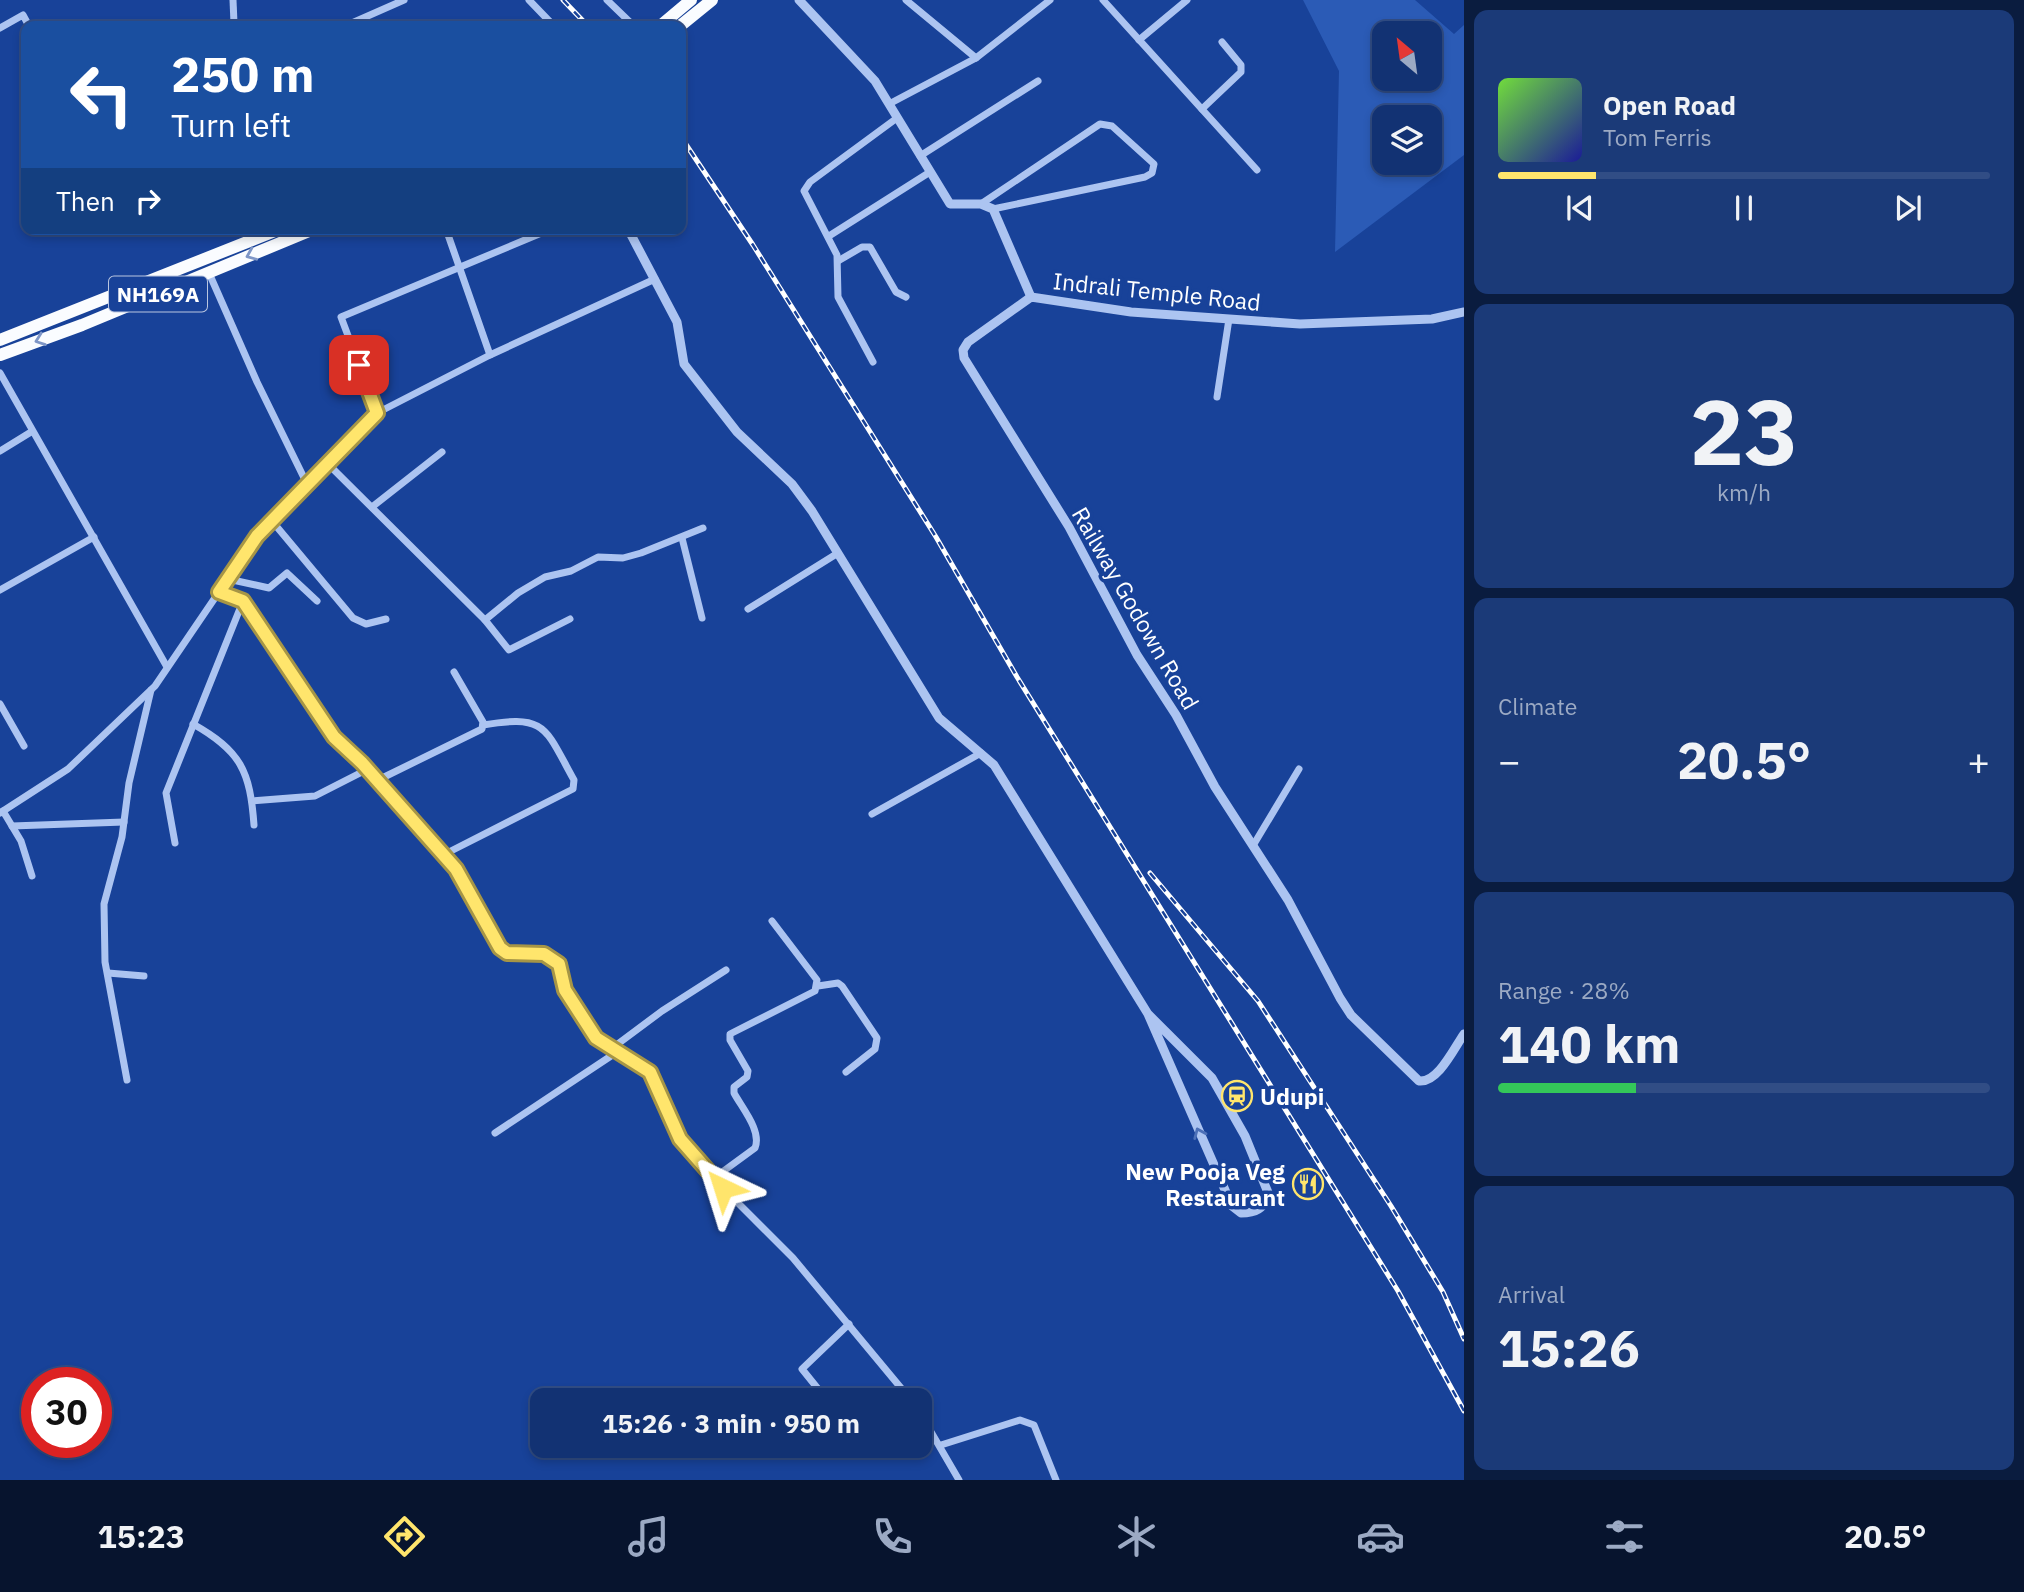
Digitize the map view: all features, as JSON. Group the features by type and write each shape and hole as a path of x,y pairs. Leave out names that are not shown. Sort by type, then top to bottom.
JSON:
{"highway":[{"path":"666,21 691,0"},
{"path":"686,21 712,0"},
{"name":"NH169A","path":"0,340 265,235"},
{"name":"NH169A","path":"0,355 300,235"}],"street":[{"path":"233,0 235,21"},
{"path":"356,21 404,0"},
{"path":"530,0 549,21"},
{"path":"607,0 629,21"},
{"path":"799,0 856,58 889,104 950,204 981,204 993,209 1145,177 1152,173 1154,164 1111,126 1100,124 981,204"},
{"path":"906,0 976,58"},
{"path":"1035,0 1043,6"},
{"path":"889,104 976,58 1050,0"},
{"path":"1103,0 1257,170"},
{"path":"1139,40 1187,0"},
{"path":"0,17 3,26 23,15 26,21"},
{"path":"1202,109 1241,72 1241,65 1222,42"},
{"path":"920,156 1038,81"},
{"path":"873,362 835,291 838,261 829,236 804,195 806,186 897,118"},
{"path":"829,236 930,172"},
{"name":"Indrali Temple Road","path":"993,209 1031,298 1131,312 1300,324 1432,319 1464,312"},
{"path":"448,235 490,355"},
{"path":"377,413 341,317 537,235"},
{"path":"631,235 677,322 684,364 737,432 792,484 838,553 939,718 995,765 1148,1014 1232,1206 1241,1213 1254,1213 1264,1206 1269,1195 1245,1136 1205,1070 1148,1014"},
{"path":"838,261 862,247 870,247 896,292 906,297"},
{"path":"209,273 257,382 308,486"},
{"path":"164,276 169,289"},
{"path":"32,876 24,850 12,826 1,812 68,769 151,690 257,536 377,413 490,355 655,279"},
{"name":"Railway Godown Road","path":"1031,298 968,342 964,358 1069,527 1137,655 1176,715 1215,787 1254,844 1351,1015 1419,1081 1429,1080 1437,1072 1464,1034"},
{"path":"1217,397 1228,319"},
{"path":"0,373 31,432 167,667"},
{"path":"0,451 31,432"},
{"path":"372,507 442,452"},
{"path":"327,463 425,564 485,620 509,650 570,619"},
{"path":"272,521 353,618 366,624 386,619"},
{"path":"485,620 518,593 545,577 571,571 598,557 623,558 703,528"},
{"path":"0,590 94,537"},
{"path":"682,538 702,618"},
{"path":"748,609 838,553"},
{"path":"228,579 269,588 287,573 317,601"},
{"path":"219,592 243,601 334,737 368,769 456,869 500,948 507,953 544,954 559,964 565,990 596,1038 650,1072 680,1139 714,1178 793,1258 901,1388"},
{"path":"175,844 166,793 243,601"},
{"path":"454,672 483,725"},
{"path":"127,1080 103,937 104,904 151,690"},
{"path":"0,704 24,746"},
{"path":"443,855 573,789 574,780 546,731 532,722 522,721 483,725"},
{"path":"193,724 236,755 243,764 252,800 254,825"},
{"path":"378,780 480,732 483,725"},
{"path":"872,814 981,753"},
{"path":"252,800 315,796 368,769"},
{"path":"1254,844 1299,769"},
{"path":"12,826 124,822"},
{"path":"714,1178 755,1148 757,1143 757,1134 734,1093 738,1082 747,1077 748,1071 730,1040 730,1034 815,991 818,986 817,980 772,921"},
{"path":"495,1133 614,1051 662,1011 726,970"},
{"path":"108,973 144,976"},
{"path":"818,986 838,983 842,986 877,1038 875,1049 846,1072"},
{"path":"817,1388 802,1370 849,1324"},
{"path":"941,1445 1020,1420 1028,1421 1034,1425 1056,1480"},
{"path":"932,1431 959,1480"}],"shaded area":[{"path":"1303,0 1415,0 1439,21 1372,21 1372,91 1442,91 1442,24 1454,34 1464,25 1464,155 1442,172 1442,105 1372,105 1372,175 1437,175 1335,252 1339,71"}],"railway":[{"path":"563,0 583,21"},
{"path":"686,144 753,245 936,537 1017,677 1398,1291 1464,1411"},
{"path":"1150,873 1258,1001 1391,1206 1443,1292 1464,1339"}],"place":[{"name":"Udupi","path":"1237,1096"},
{"name":"New Pooja Veg Restaurant","path":"1308,1184"}],"route":[{"path":"359,365 377,413 257,536 219,592 243,601 334,737 362,763 456,869 500,948 507,953 544,954 559,964 564,976 565,990 596,1038 650,1072 680,1139 723,1188"}]}
